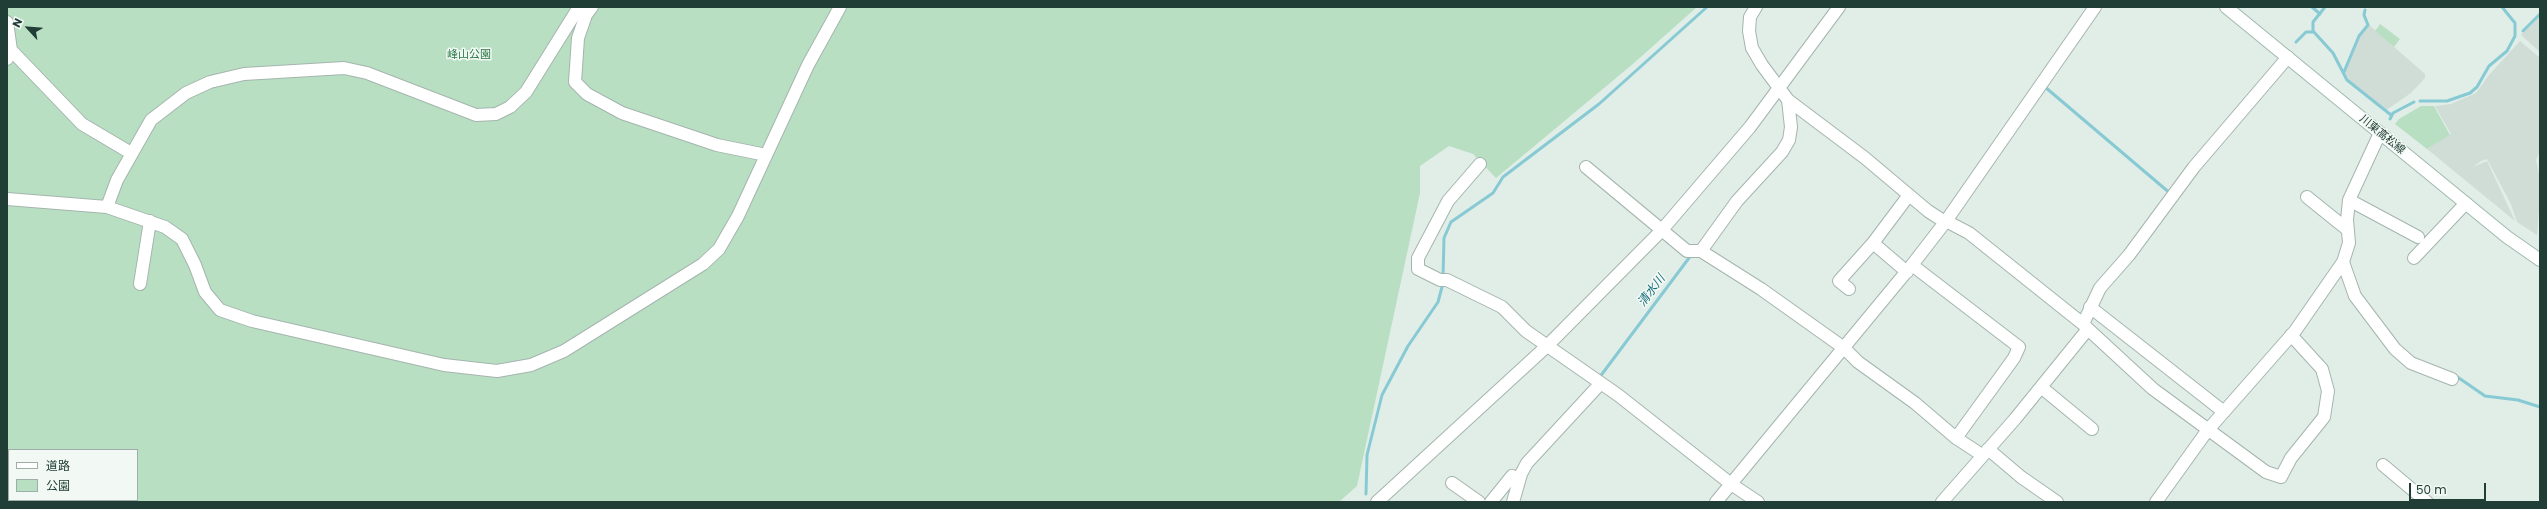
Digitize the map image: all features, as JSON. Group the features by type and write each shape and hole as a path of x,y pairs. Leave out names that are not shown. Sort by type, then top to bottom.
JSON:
{"street":[{"path":"107,207 117,180 151,120 164,108 186,93 210,82 244,74 344,68 367,73 476,115 496,114 510,107 526,92 579,7"},
{"path":"592,7 586,15 578,38 575,82 586,94 622,114 717,145 766,155"},
{"path":"7,199 107,207 165,227 182,239 196,264 205,292 220,310 252,321 444,365 497,371 530,365 564,351 702,264 719,249 727,236 808,65 840,7"},
{"path":"1756,7 1750,17 1749,31 1752,48 1788,100 1865,158 1909,195 1945,221 1968,233 2085,327 2153,389 2207,431 2266,472 2281,477 2291,458 2324,417 2328,391 2322,369 2292,335"},
{"path":"1377,502 1547,346 1661,231 1779,89 1839,7"},
{"path":"1716,502 1909,268 1945,221 2096,7"},
{"name":"川東高松線","path":"2226,7 2466,203 2540,260"},
{"path":"7,22 9,54 82,124 131,153"},
{"path":"1942,502 2041,387 2085,327 2090,307 2100,288 2129,255 2194,167 2288,57"},
{"path":"1695,251 1737,201 1782,152 1789,140 1791,127 1788,100"},
{"path":"2156,502 2207,431 2292,335 2343,262 2349,243 2349,200 2380,133"},
{"path":"1480,164 1448,201 1418,258 1418,269 1440,280 1447,280 1502,307 1526,331 1596,380 1731,484 1758,502"},
{"path":"1586,167 1661,231 1761,289 1844,348 1858,362 1915,403 1956,438 1985,452 2057,502"},
{"path":"1850,289 1840,281 1873,243 1909,195"},
{"path":"2307,197 2348,230"},
{"path":"2349,200 2418,237"},
{"path":"2414,258 2466,203"},
{"path":"140,284 150,221"},
{"path":"1873,243 2019,347 2010,364 1956,438"},
{"path":"2343,262 2355,296 2395,349 2411,363 2452,379"},
{"path":"2090,307 2224,412"},
{"path":"1491,502 1516,478 1596,380"},
{"path":"2041,387 2092,429"},
{"path":"2382,465 2427,502"},
{"path":"1513,502 1516,478"},
{"path":"1452,483 1479,502"}],"shaded area":[{"path":"2540,15 2540,52 2521,35"},
{"path":"2369,25 2425,74 2425,78 2411,93 2385,111 2352,84 2345,73 2359,37"},
{"path":"2520,41 2540,58 2540,151 2536,160 2540,178 2540,196 2537,235 2517,222 2511,204 2487,159 2481,161 2473,167 2487,161 2515,221 2427,149 2451,134 2435,106 2451,104 2476,93 2489,75"}],"green space":[{"name":"峰山公園","path":"7,7 1697,7 1634,63 1496,178 1473,154 1449,146 1420,166 1420,193 1357,486 1339,502 7,502"},
{"path":"2380,24 2400,39 2394,47 2375,31"},
{"path":"2421,106 2434,106 2450,135 2427,149 2395,124 2399,119"}],"waterway":[{"path":"1443,277 1444,238 1451,222 1493,193 1503,177 1599,104 1707,7"},
{"path":"2312,7 2320,14"},
{"path":"2325,7 2313,22 2313,31 2333,53 2347,80 2391,115"},
{"path":"2420,101 2447,101 2470,93 2477,87 2489,66 2507,51 2515,36 2515,23 2502,7"},
{"path":"2344,72 2359,36 2368,25 2364,15 2365,10"},
{"path":"2523,31 2540,14"},
{"path":"2296,42 2306,32 2313,32"},
{"path":"2045,87 2171,194"},
{"path":"2390,119 2393,113 2414,102"},
{"name":"清水川","path":"1599,378 1692,254"},
{"path":"1366,494 1367,455 1382,395 1408,346 1438,302 1443,283"},
{"path":"2456,376 2485,396 2518,400 2540,407"}]}
